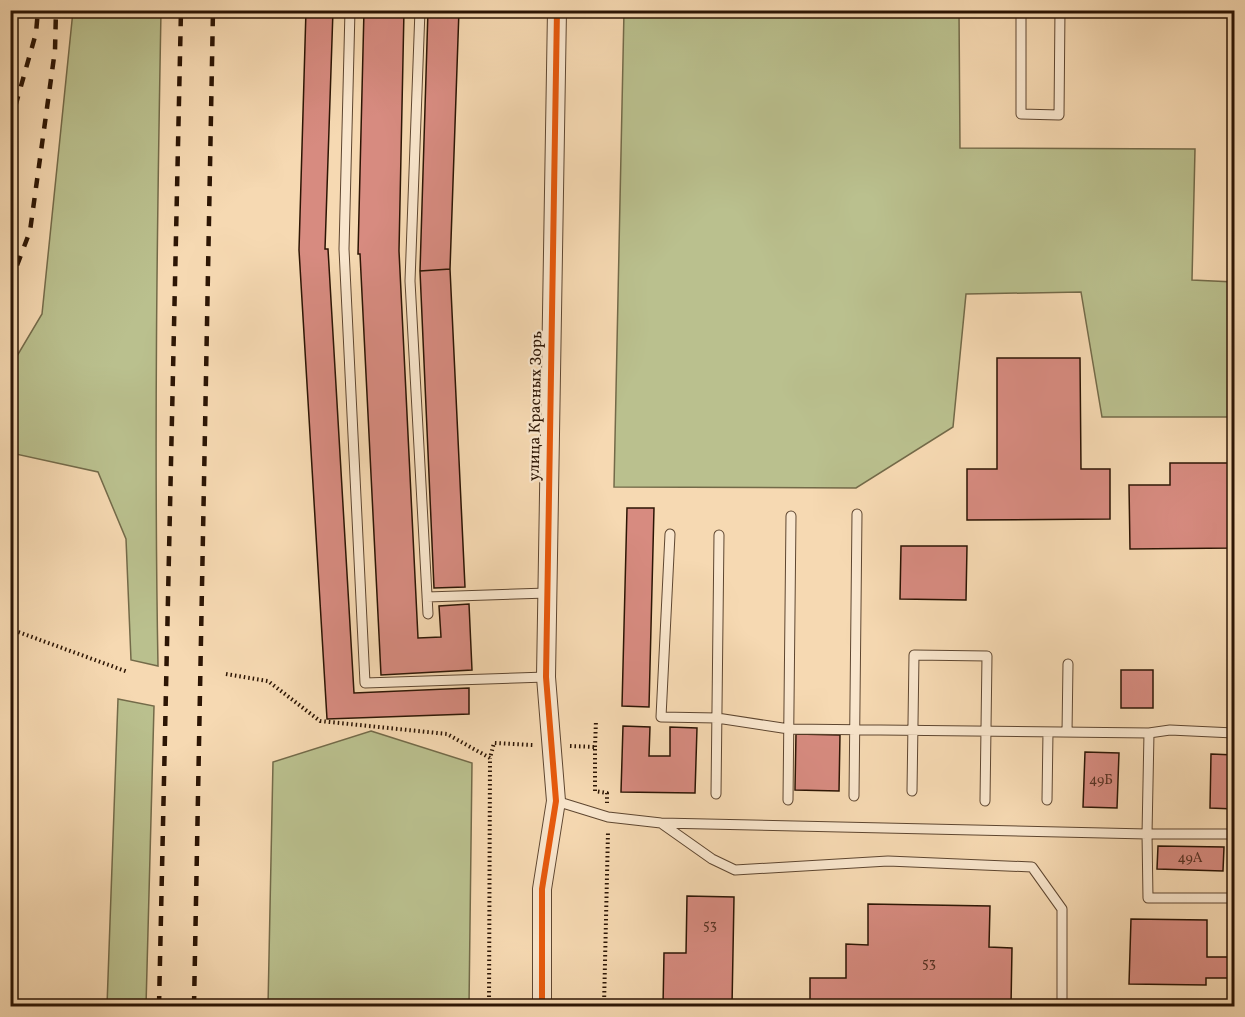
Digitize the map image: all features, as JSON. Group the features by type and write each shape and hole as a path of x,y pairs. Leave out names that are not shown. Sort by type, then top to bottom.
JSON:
{"street":[{"name":"улица Красных Зорь","path":"542,1006 542,889 556,801 546,677 557,10"}],"lane":[{"path":"350,10 344,249 365,684 546,677"},
{"path":"420,10 410,280 428,614"},
{"path":"1021,10 1021,114 1059,115 1060,10"},
{"path":"854,796 857,514"},
{"path":"788,800 791,516"},
{"path":"670,534 661,717 717,718 789,729 1149,733 1170,730 1234,733"},
{"path":"716,794 719,534"},
{"path":"427,597 547,593"},
{"path":"912,792 914,655 987,656 985,801"},
{"path":"1067,732 1068,664"},
{"path":"1047,800 1048,732"},
{"path":"1149,733 1148,898 1234,898"},
{"path":"556,801 608,817 661,823 1234,834"},
{"path":"661,823 711,860 735,870 888,861 1032,867 1062,909 1062,1006"}],"path":[{"path":"10,628 128,672"},
{"path":"226,674 268,681 321,721 447,735 490,758"},
{"path":"596,720 595,791 607,793 608,817 604,1006"},
{"path":"489,1006 490,758 494,743 595,747"}],"green space":[{"path":"73,11 161,11 156,338 158,666 131,660 126,539 98,472 11,453 11,366 42,314"},
{"path":"624,11 959,11 960,148 1195,149 1192,280 1234,282 1234,417 1102,417 1081,292 966,294 953,427 856,488 614,487"},
{"path":"118,699 154,706 146,1006 107,1006"},
{"path":"371,731 472,763 469,1006 268,1006 273,762"}],"building":[{"path":"306,10 333,10 325,249 328,249 354,693 469,688 469,714 327,719 299,250"},
{"path":"364,10 404,10 399,251 418,638 441,637 439,606 469,604 472,670 381,675 360,254 358,254"},
{"path":"428,10 459,10 450,269 420,271"},
{"path":"450,269 465,587 434,588 420,271"},
{"path":"997,358 1080,358 1081,469 1110,469 1110,519 967,520 967,469 997,469"},
{"path":"1170,463 1234,463 1234,548 1130,549 1129,485 1170,485"},
{"path":"627,508 654,508 649,707 622,706"},
{"path":"901,546 967,546 966,600 900,599"},
{"path":"1121,670 1153,670 1153,708 1121,708"},
{"path":"623,726 650,727 649,756 670,756 670,727 697,728 695,793 621,792"},
{"path":"796,734 840,735 839,791 795,790"},
{"path":"1085,752 1119,753 1117,808 1083,807"},
{"path":"1211,754 1234,755 1234,809 1210,808"},
{"path":"1158,846 1224,847 1223,871 1157,869"},
{"path":"687,896 734,897 732,1006 663,1006 664,953 686,953"},
{"path":"868,904 990,906 989,947 1012,948 1011,1006 810,1006 810,978 846,978 846,944 868,945"},
{"path":"1131,919 1207,920 1207,957 1234,957 1234,978 1206,978 1206,985 1129,984"}],"railway":[{"path":"10,125 36,33 38,10"},
{"path":"10,284 30,231 55,50 56,10"},
{"path":"159,1006 181,10"},
{"path":"194,1006 213,10"}],"cycle path":[{"path":"542,1006 542,889 556,801 546,677 557,10"}]}
